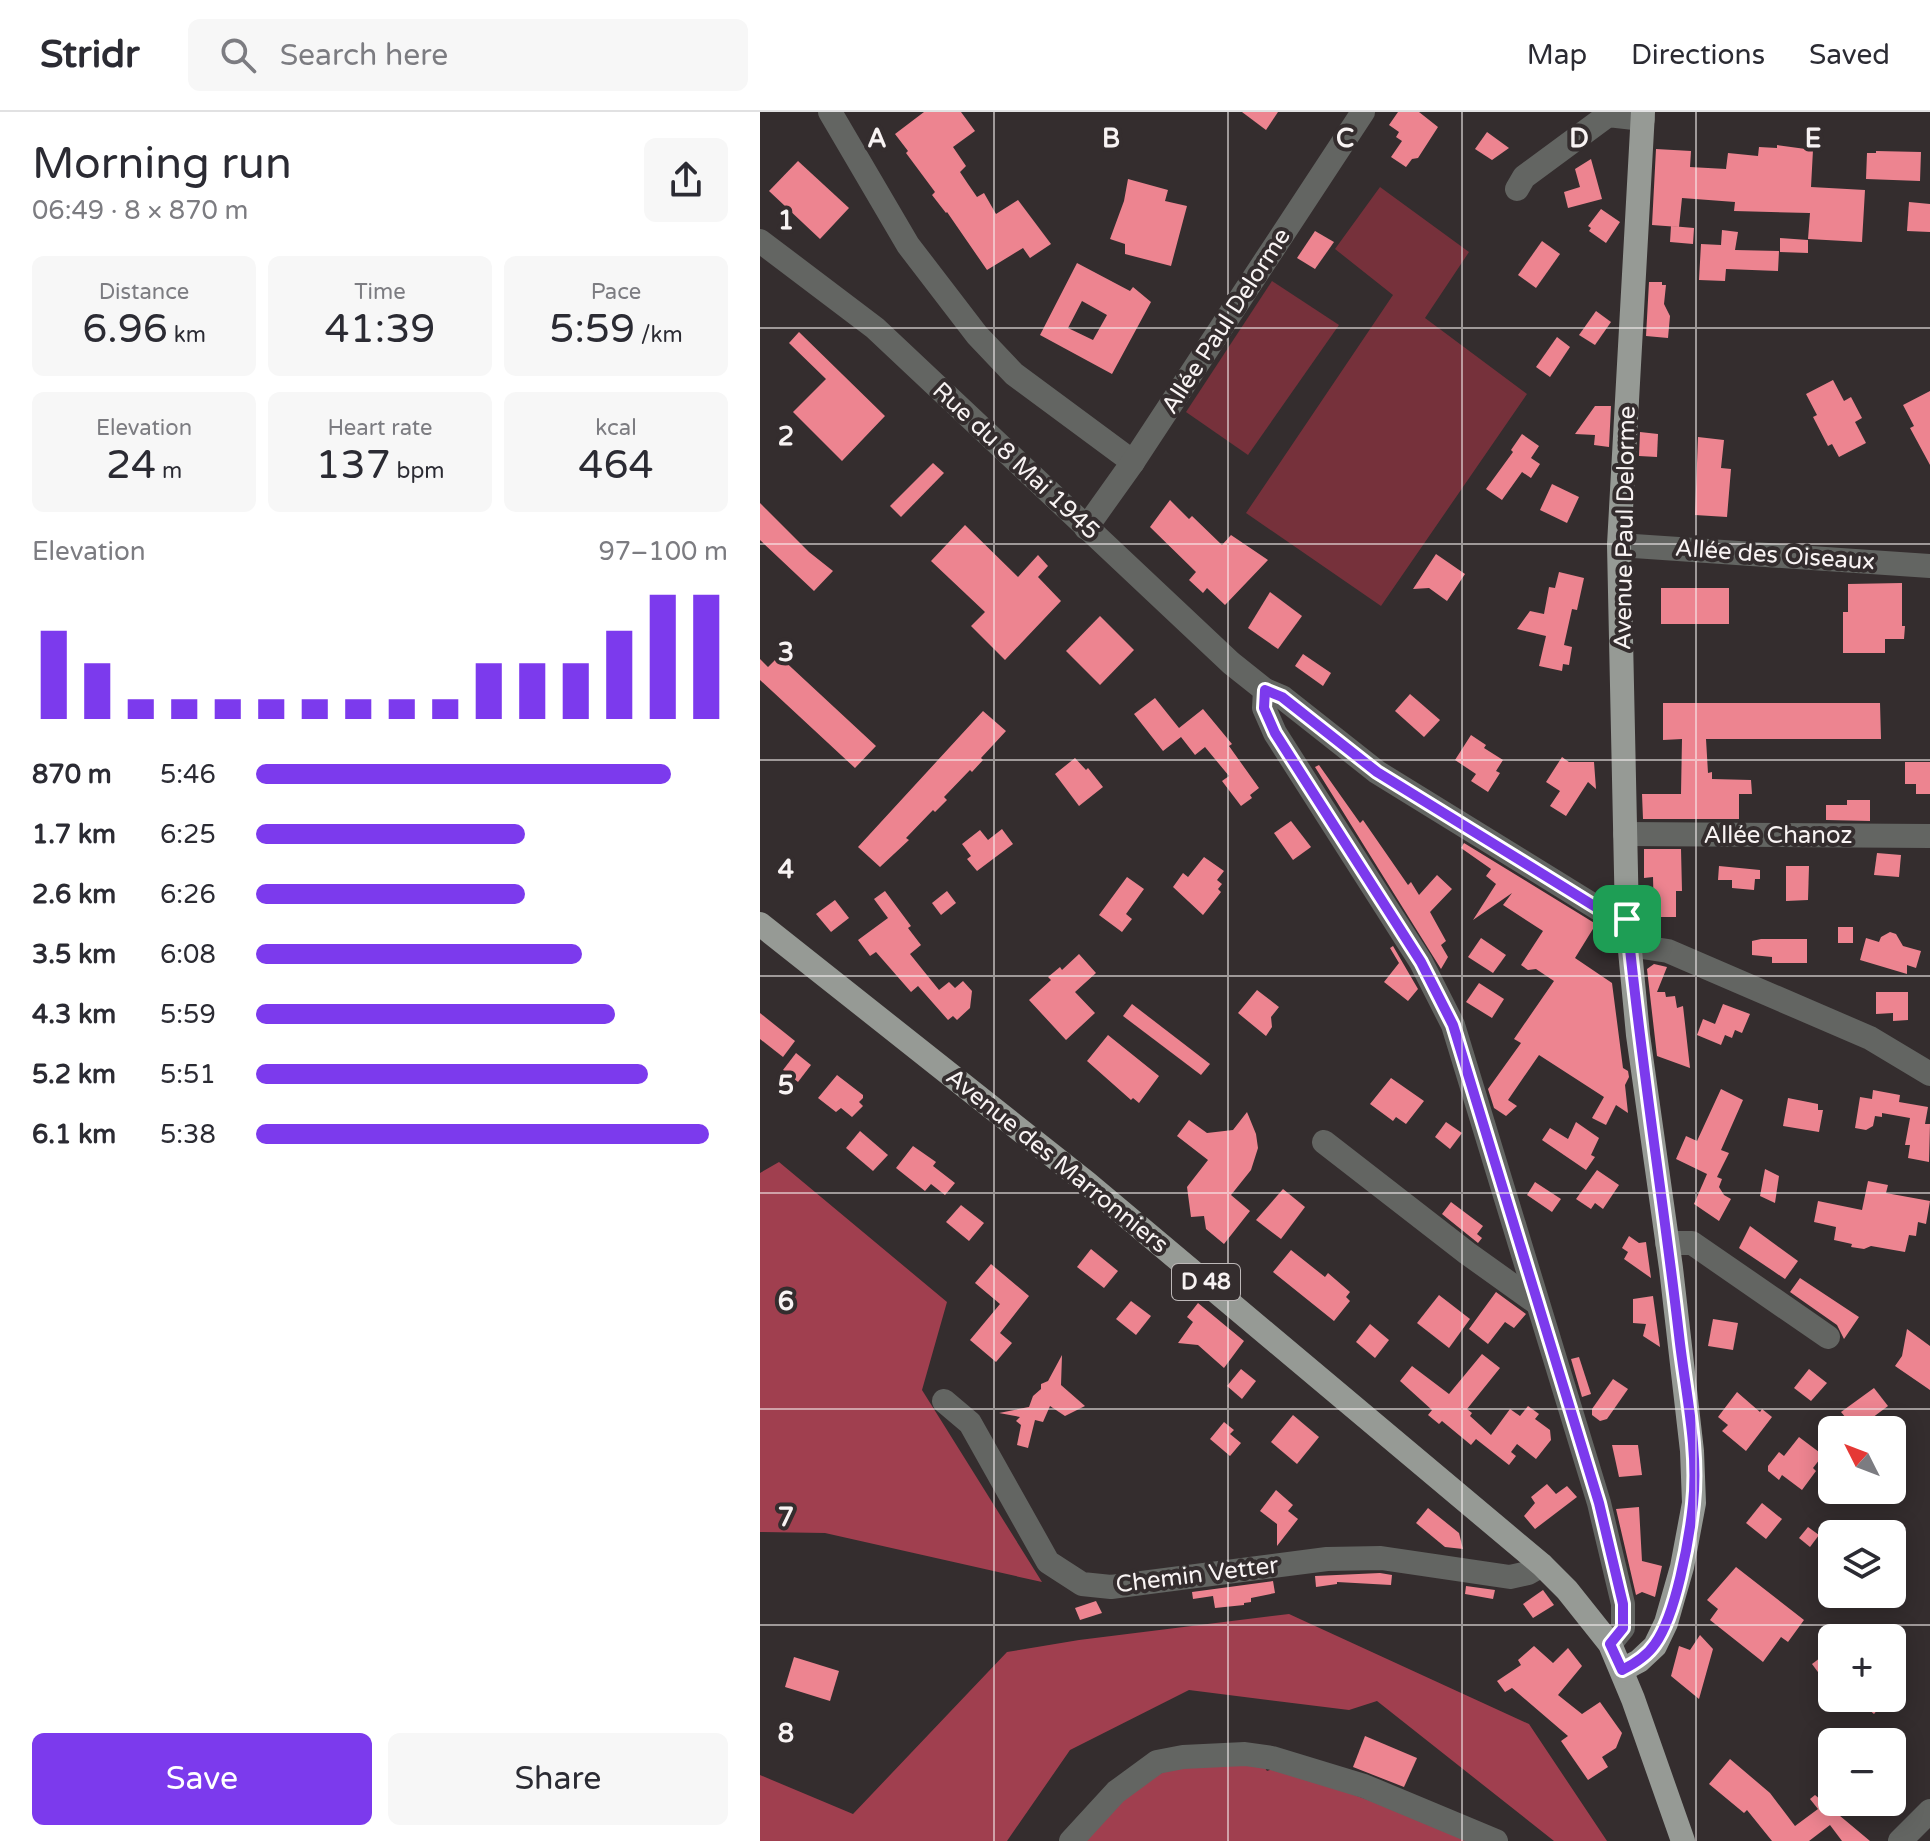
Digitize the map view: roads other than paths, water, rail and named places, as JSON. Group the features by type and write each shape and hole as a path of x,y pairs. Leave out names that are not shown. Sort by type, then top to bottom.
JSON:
{"main road":[{"name":"Avenue Paul Delorme","path":"1622,1670 1639,1661 1655,1646 1666,1623 1682,1567 1694,1503 1692,1451 1638,1035 1627,919 1619,545 1643,115"},
{"name":"Avenue des Marronniers","path":"760,924 1087,1183 1542,1565 1567,1590 1610,1644 1683,1841"}],"street":[{"path":"830,112 908,245 977,335 1014,374 1133,462"},
{"name":"Allée Paul Delorme","path":"1086,528 1133,462 1363,112"},
{"path":"1517,189 1524,177 1608,115 1643,115"},
{"name":"Rue du 8 Mai 1945","path":"760,241 875,328 1231,663 1265,690 1282,697 1377,772 1599,909 1627,919"},
{"name":"Allée des Oiseaux","path":"1619,545 1930,566"},
{"path":"1265,690 1264,708 1275,733 1421,962 1453,1025 1599,1503 1623,1604 1623,1628 1610,1644"},
{"name":"Allée Chanoz","path":"1625,834 1930,836"},
{"path":"1629,945 1649,946 1683,957 1870,1038 1930,1074"},
{"path":"1324,1142 1537,1303"},
{"path":"1667,1243 1692,1243 1828,1337"},
{"name":"Chemin Vetter","path":"944,1401 970,1423 1048,1562 1082,1584 1111,1587 1327,1559 1381,1558 1510,1577 1528,1573 1542,1565"},
{"path":"1071,1841 1116,1792 1157,1762 1183,1757 1245,1754 1294,1764 1364,1786 1496,1841"},
{"path":"1901,1840 1930,1811"}]}
